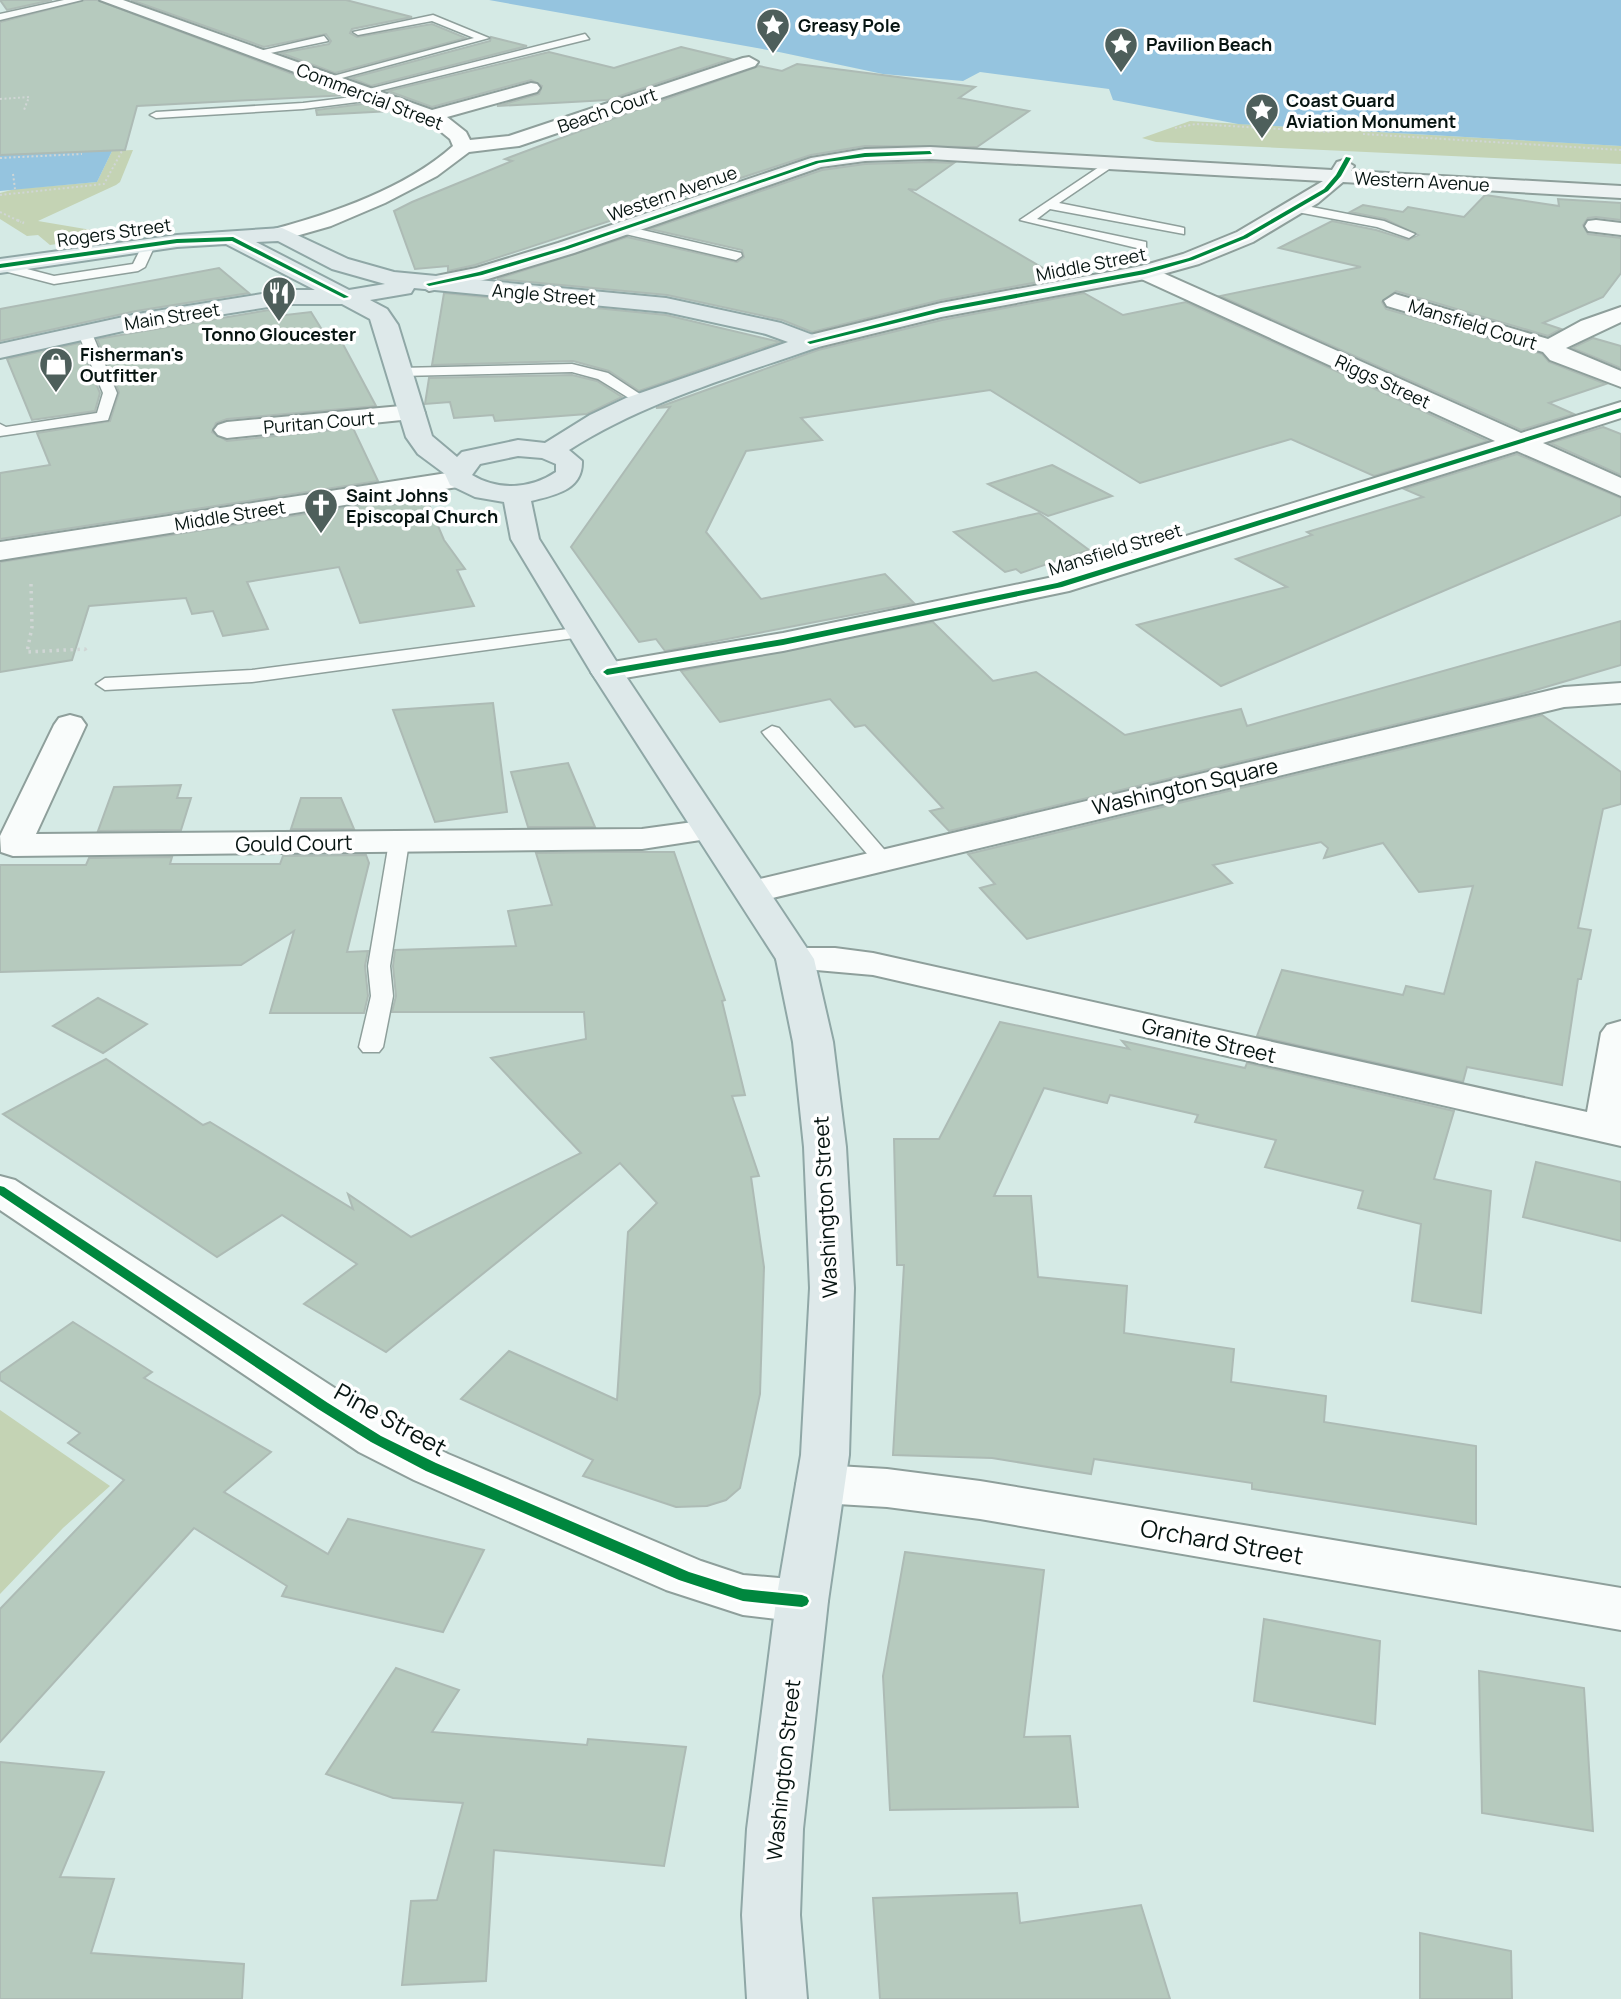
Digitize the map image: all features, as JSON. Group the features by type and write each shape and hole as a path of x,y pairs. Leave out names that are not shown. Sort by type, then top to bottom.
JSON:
{"main road":[{"name":"Western Avenue","path":"346,297 480,274 818,162 865,155 1074,144 1621,192"},
{"name":"Western Avenue","path":"930,153 1111,163 1343,167 1511,166"},
{"name":"Middle Street","path":"550,451 599,421 642,400 810,342 941,310 1145,272 1220,249 1326,190 1343,167"},
{"name":"Commercial Street","path":"233,239 282,234"},
{"name":"Angle Street","path":"282,234 368,274 429,284 666,305 773,328 810,342"},
{"name":"Rogers Street","path":"0,266 149,245 233,239"},
{"path":"233,239 379,314 386,325 419,437 427,448 459,475 481,490 517,493 550,487 569,475 569,461 550,451 518,448 484,453 471,458 459,475"},
{"path":"287,298 333,260"},
{"name":"Main Street","path":"0,351 84,331 287,298 346,297"},
{"name":"Washington Street","path":"517,493 518,516 525,539 708,830 795,959 813,1042 829,1216 832,1288 821,1484 802,1601 775,1829 771,1915 777,1999"}],"street":[{"name":"Commercial Street","path":"108,0 431,116 449,126 459,136 463,147 447,162 351,211 309,228 282,234"},
{"name":"Beach Court","path":"463,147 521,139 749,62"},
{"path":"431,116 531,88"},
{"path":"1596,226 1621,229"},
{"name":"Riggs Street","path":"1145,272 1621,488"},
{"name":"Mansfield Court","path":"1395,301 1551,348"},
{"path":"1621,314 1580,331 1551,348 1559,355 1621,380"},
{"name":"Mansfield Street","path":"607,672 783,642 1059,585 1621,410"},
{"name":"Puritan Court","path":"227,430 412,413"},
{"name":"Middle Street","path":"0,551 459,475"},
{"name":"Washington Square","path":"752,892 1564,697 1621,693"},
{"name":"Gould Court","path":"70,724 13,845 642,839 708,830"},
{"name":"Granite Street","path":"795,959 835,959 873,964 1613,1132"},
{"path":"1613,1132 1621,1033"},
{"name":"Pine Street","path":"0,1190 376,1439 431,1467 684,1576 743,1595 802,1601"},
{"name":"Orchard Street","path":"821,1484 887,1488 980,1500 1621,1609"}],"lane":[{"path":"0,17 76,0"},
{"path":"327,79 484,38 433,18 358,32"},
{"path":"156,115 303,106 370,94 584,37"},
{"path":"256,53 324,38"},
{"path":"1111,163 1026,220 1141,245"},
{"path":"1048,205 1180,231"},
{"path":"1296,208 1380,224 1409,234"},
{"path":"621,229 736,256"},
{"path":"0,429 2,432 103,417 110,393 84,331"},
{"path":"400,372 572,368 603,376 642,400"},
{"path":"105,684 252,676 583,632"},
{"path":"772,732 882,859"},
{"path":"370,1047 382,996 379,966 399,842"}],"path":[{"path":"0,99 29,97 24,110"},
{"path":"0,195 104,184 122,151"},
{"path":"0,158 82,155"},
{"path":"13,174 15,189"},
{"path":"32,577 32,627 27,652 85,649"}],"green space":[{"path":"1190,121 1621,146 1621,164 1156,142 1142,138"},
{"path":"133,150 120,182 116,185 38,221 121,235 50,245 38,235 27,236 0,219 0,193 15,189 97,182 112,151"},
{"path":"0,1410 110,1486 63,1528 0,1594"}],"water":[{"path":"489,0 1621,0 1621,146 1238,124 1113,100 1109,89 980,72 963,81 883,74 779,52"},
{"path":"0,47 96,129 112,151 97,182 0,191"}],"building":[{"path":"0,0 52,0 7,10"},
{"path":"85,0 97,0 348,95 137,106 125,150 0,155 0,22"},
{"path":"131,0 346,0 412,17 352,29 350,33 357,37 432,24 466,38 335,73 281,53 329,44 331,41 326,34 264,47"},
{"path":"491,37 527,46 371,86 351,78 490,41"},
{"path":"681,47 731,59 608,100 497,106 539,94 542,86 531,80 432,107 388,91 549,52 614,68"},
{"path":"797,64 975,87 959,98 1029,111 977,147 865,146 811,155 475,265 448,271 448,266 415,269 394,211 512,161 505,159 655,103 759,66 782,71"},
{"path":"370,103 392,111 317,115 316,110"},
{"path":"954,163 916,190 908,189 1060,278 941,300 812,332 782,320 667,295 497,279 627,237 737,262 744,257 742,250 650,229 822,170 865,164"},
{"path":"1485,195 1559,206 1558,199 1621,203 1621,220 1588,218 1583,225 1588,234 1621,238 1621,273 1603,297 1543,323 1561,329 1548,336 1396,291 1382,302 1386,309 1542,354 1549,362 1606,384 1549,403 1574,414 1521,430 1220,296 1361,267 1279,248 1332,221 1408,240 1418,235 1385,219 1350,212 1363,205 1403,212 1408,207 1464,217"},
{"path":"219,268 249,293 136,311 0,341 0,309"},
{"path":"444,293 666,315 780,342 639,391 609,371 573,361 432,365"},
{"path":"1084,293 1123,315 1186,302 1488,441 1374,476 1291,439 1140,483 990,390 801,418 822,440 746,451 706,532 761,599 885,574 914,603 665,651 656,639 639,642 571,547 670,407 656,408 818,350 942,320"},
{"path":"269,310 277,316 311,312 324,333 336,331 376,406 227,419 216,423 212,432 227,441 353,428 378,481 0,539 0,473 50,465 37,433 110,421 119,392 97,339"},
{"path":"1593,338 1621,346 1621,368 1572,348"},
{"path":"79,343 100,393 95,411 32,420 7,359"},
{"path":"572,375 597,381 622,397 587,414 495,421 493,415 454,418 450,402 425,404 429,378"},
{"path":"1603,427 1621,434 1621,475 1550,443"},
{"path":"1517,454 1621,498 1621,515 1221,686 1137,625 1287,587 1236,559 1312,535 1307,532 1423,497 1404,489"},
{"path":"1052,465 1112,496 1048,516 988,484"},
{"path":"427,500 444,540 465,569 457,570 474,606 360,623 339,567 247,582 268,629 223,636 213,611 192,614 186,598 89,606 72,660 0,672 0,562 388,501 390,505"},
{"path":"1039,513 1089,550 1021,573 1016,569 1005,572 954,532"},
{"path":"1621,621 1621,665 1515,696 949,831 930,811 943,808 865,725 855,727 830,699 720,722 681,671 933,622 993,681 1036,672 1125,735 1241,709 1247,726"},
{"path":"493,703 507,812 435,822 393,710"},
{"path":"1542,715 1621,772 1621,804 1603,809 1578,928 1591,930 1581,979 1578,979 1562,1085 1467,1067 1463,1082 1257,1036 1282,970 1403,995 1406,986 1444,994 1473,886 1419,892 1383,843 1324,858 1328,848 1321,842 1213,865 1232,883 1027,939 980,888 995,884 968,854"},
{"path":"568,763 595,827 528,827 511,772"},
{"path":"181,785 177,798 191,798 181,830 98,831 114,787"},
{"path":"301,798 341,798 354,829 291,829"},
{"path":"674,852 725,1000 722,1001 745,1095 732,1096 759,1176 751,1177 764,1267 760,1394 740,1488 726,1500 707,1506 676,1507 583,1476 593,1460 461,1399 509,1351 617,1400 628,1232 657,1203 620,1163 386,1352 304,1304 357,1264 282,1215 217,1257 3,1114 106,1059 203,1125 210,1122 353,1209 348,1194 411,1237 581,1153 491,1058 586,1039 584,1012 392,1012 396,996 393,966 395,950 516,946 508,911 552,905 536,853"},
{"path":"366,855 369,863 347,952 368,951 365,966 368,996 364,1013 270,1013 294,931 241,965 0,972 0,865 86,865 89,858 172,857 170,864 280,864 283,856"},
{"path":"98,998 147,1024 103,1053 53,1026"},
{"path":"1000,1022 1129,1049 1122,1041 1245,1068 1247,1063 1454,1111 1434,1179 1491,1191 1481,1313 1412,1301 1421,1224 1358,1208 1363,1191 1265,1167 1276,1140 1195,1122 1198,1115 1110,1095 1107,1103 1044,1088 994,1196 1031,1196 1038,1277 1127,1286 1124,1333 1234,1349 1231,1382 1326,1396 1324,1422 1476,1446 1476,1524 1252,1489 1252,1483 1094,1459 1091,1474 992,1458 893,1455 904,1265 897,1265 894,1139 939,1139"},
{"path":"1536,1162 1621,1182 1621,1241 1523,1217"},
{"path":"73,1322 152,1372 144,1378 271,1452 224,1492 328,1554 348,1519 484,1550 443,1632 282,1596 287,1586 194,1528 0,1742 0,1609 124,1480 68,1443 80,1433 0,1380 0,1373"},
{"path":"905,1552 1044,1570 1024,1737 1070,1736 1078,1807 890,1810 883,1676"},
{"path":"1264,1619 1380,1641 1375,1724 1254,1701"},
{"path":"396,1668 459,1690 432,1732 587,1745 588,1739 686,1747 664,1866 494,1850 486,1981 402,1985 411,1901 437,1900 463,1803 393,1798 326,1774"},
{"path":"1479,1671 1584,1688 1593,1831 1482,1813"},
{"path":"0,1762 104,1772 60,1877 114,1879 91,1953 244,1964 242,1999 0,1999"},
{"path":"1017,1893 1020,1923 1141,1905 1170,1999 880,1999 873,1898"},
{"path":"1420,1933 1511,1951 1512,1999 1420,1999"}],"cycle path":[{"path":"429,284 480,274 566,248 818,162 865,155 930,153"},
{"path":"810,342 941,310 1145,272 1191,259 1245,237 1326,190 1348,158"},
{"path":"0,266 177,241 233,239 346,297"},
{"path":"607,672 783,642 1059,585 1621,410"},
{"path":"0,1190 376,1439 431,1467 684,1576 743,1595 802,1601"}],"place":[{"name":"Greasy Pole","path":"773,55"},
{"name":"Pavilion Beach","path":"1121,74"},
{"name":"Coast Guard Aviation Monument","path":"1262,140"},
{"name":"Tonno Gloucester","path":"279,323"},
{"name":"Fisherman's Outfitter","path":"56,394"},
{"name":"Saint Johns Episcopal Church","path":"321,535"}]}
